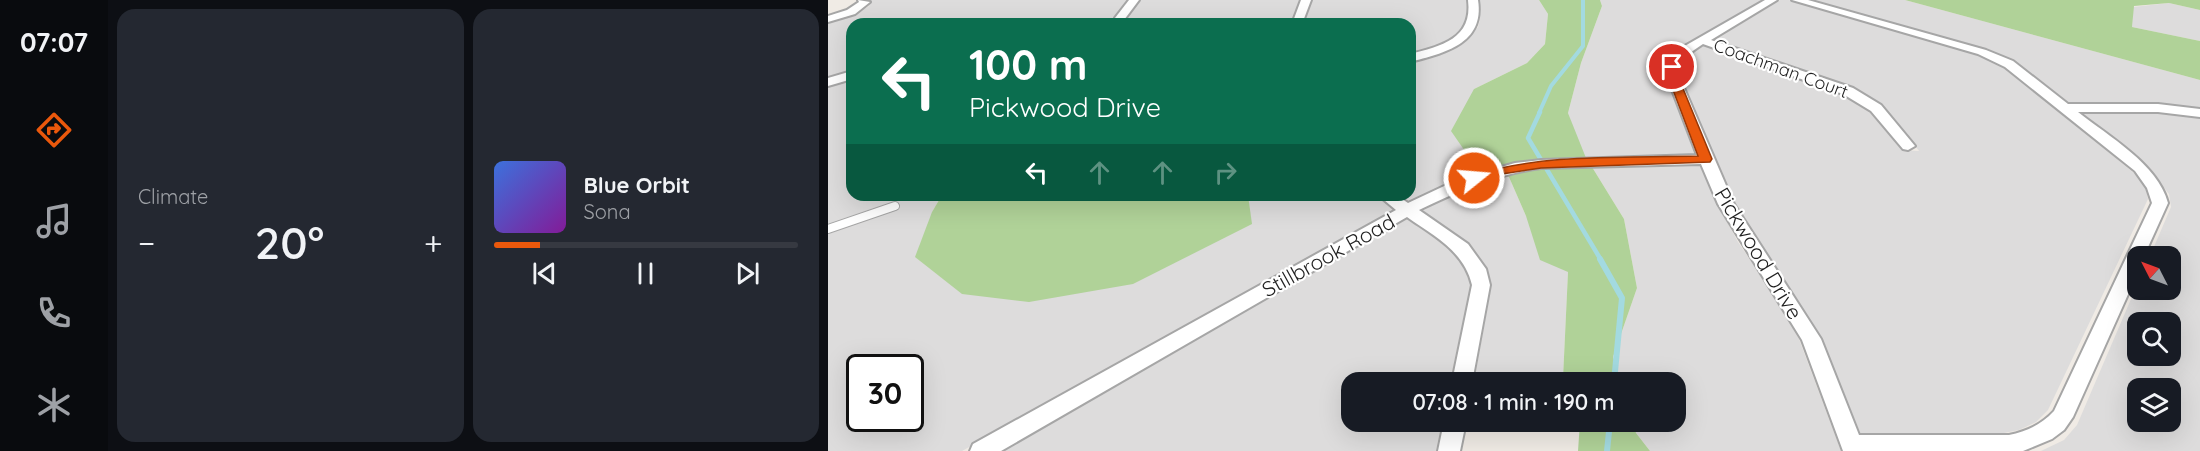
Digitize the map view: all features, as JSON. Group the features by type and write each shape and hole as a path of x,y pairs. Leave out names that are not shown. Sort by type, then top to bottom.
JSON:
{"street":[{"path":"828,18 859,9 865,2 863,0"},
{"path":"1120,18 1134,0"},
{"path":"1299,18 1306,0"},
{"path":"1416,56 1438,50 1462,37 1474,20 1473,0"},
{"name":"Pickwood Drive","path":"1772,0 1704,41 1686,49 1672,67 1672,74 1726,204 1811,339 1853,448"},
{"path":"1797,0 1997,57 2009,63 2139,168 2158,191 2160,203 2062,417 2049,431 2031,440 2009,445 1853,448"},
{"name":"Coachman Court","path":"1704,41 1848,91 1876,108 1908,146"},
{"path":"828,82 846,77"},
{"path":"2066,108 2158,108 2200,113"},
{"name":"Stillbrook Road","path":"981,451 1409,209 1462,183 1515,167 1541,164 1706,159"},
{"path":"1396,201 1462,248 1477,269 1481,285 1464,372"},
{"path":"1449,451 1453,432"}],"lane":[{"path":"828,229 895,206"}],"shaded area":[{"path":"870,0 1128,0 1114,18 846,18 846,74 828,79 828,21 869,6"},
{"path":"1140,0 1300,0 1292,18 1126,18"},
{"path":"1312,0 1467,0 1468,19 1463,29 1446,42 1416,52 1416,18 1305,18"},
{"path":"1479,0 1539,0 1548,14 1545,44 1527,63 1474,89 1476,167 1483,169 1416,199 1416,59 1443,52 1467,39 1478,27"},
{"path":"1600,0 1763,0 1681,47 1666,63 1665,74 1695,155 1586,158 1581,150 1568,113 1581,63 1602,6"},
{"path":"1780,0 1789,0 1963,49 2003,64 2141,179 2148,199 2048,410 2036,422 2019,430 1999,434 1861,435 1822,340 1736,204 1714,159 1680,75 1680,66 1685,58 1706,44 1843,92 1869,109 1902,150 1919,151 1884,108 1853,89 1713,41"},
{"path":"1805,0 1905,0 2200,80 2200,110 2069,105 2016,64"},
{"path":"2169,3 2200,10 2200,41 2132,27 2133,7"},
{"path":"846,80 846,201 938,201 932,212 1251,224 1249,201 1383,201 1396,209 962,451 828,451 828,85"},
{"path":"2079,112 2163,112 2200,116 2200,451 2041,451 2064,440 2077,425 2131,300 2181,300 2181,246 2154,246 2171,207 2169,194 2149,169"},
{"path":"1699,164 1738,242 1773,293 1799,339 1841,451 1650,451 1636,432 1686,432 1686,372 1618,372 1613,357 1637,288 1624,219 1592,167"},
{"path":"1503,175 1509,177 1526,216 1568,272 1563,372 1476,372 1491,287 1487,269 1471,245 1422,210 1468,187"},
{"path":"1408,217 1455,251 1467,270 1471,284 1452,372 1341,372 1341,432 1440,432 1436,451 1000,451"}],"green space":[{"path":"1539,0 1600,0 1602,6 1581,63 1568,113 1586,158 1539,159 1483,169 1476,167 1451,131 1474,89 1527,63 1545,44 1548,14"},
{"path":"1905,0 2200,0 2200,10 2169,3 2134,6 2132,27 2200,41 2200,80"},
{"path":"1592,167 1624,219 1637,288 1613,357 1618,372 1563,372 1568,272 1540,260 1526,216 1509,177 1503,175 1544,169"},
{"path":"938,201 1249,201 1252,224 1133,284 1029,302 962,294 915,257"},
{"path":"1579,432 1636,432 1650,451 1578,451"}],"waterway":[{"path":"1539,113 1551,86 1583,46 1583,0"},
{"path":"1540,112 1528,138 1601,260"},
{"path":"1600,259 1622,298 1615,372"},
{"path":"1607,451 1609,432"}],"route":[{"path":"1474,178 1500,170 1541,164 1706,159 1672,74 1672,67"}]}
